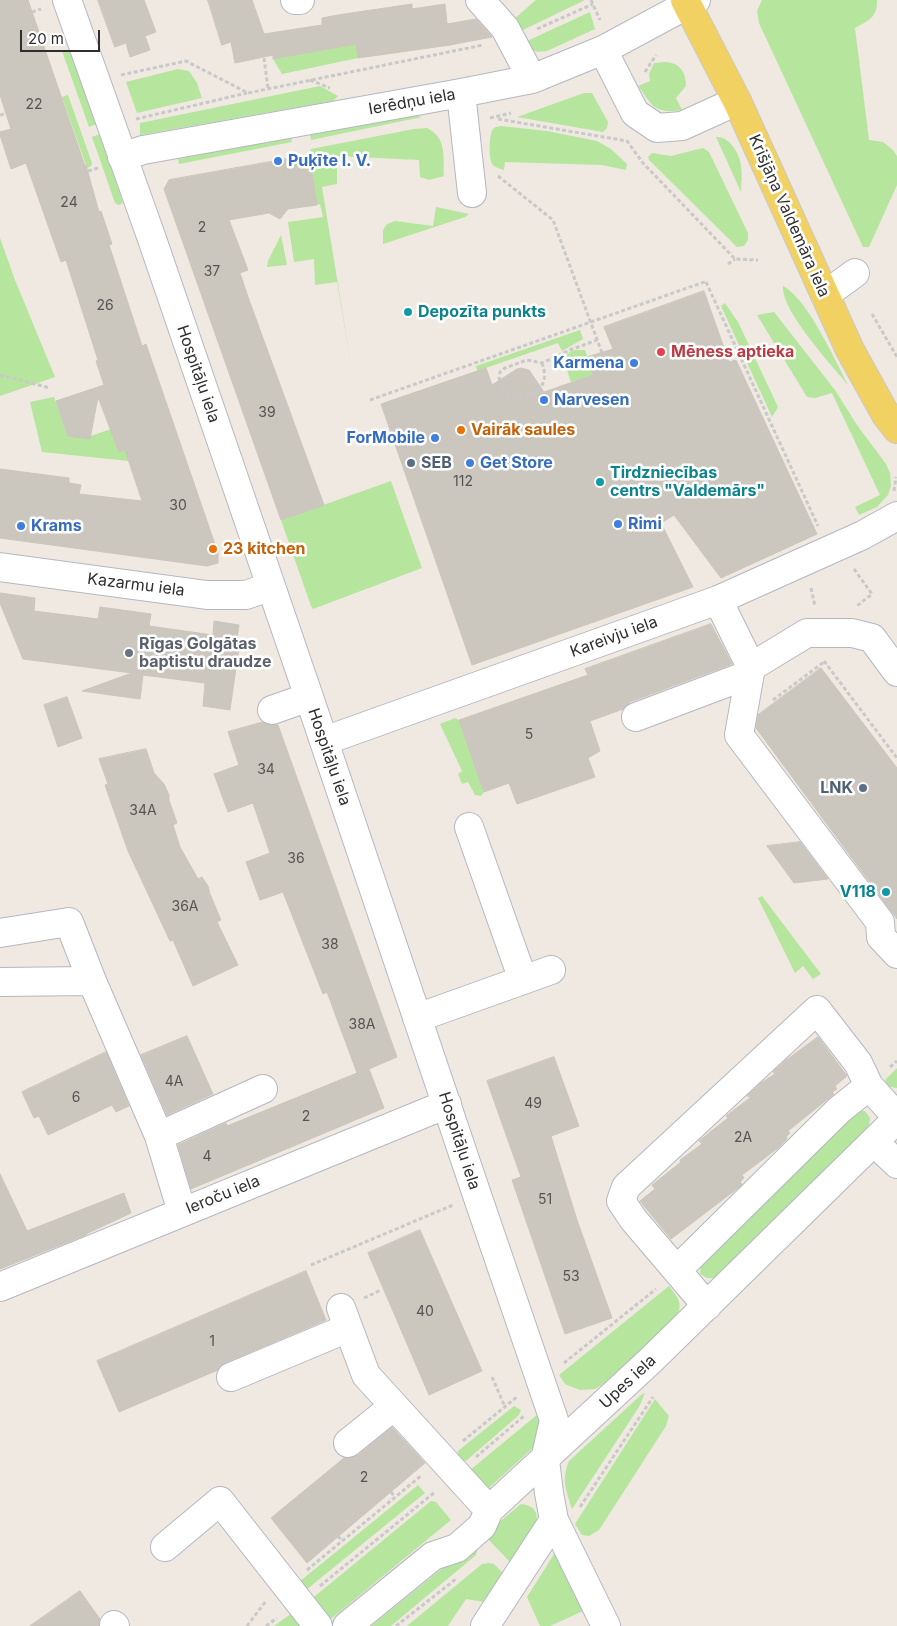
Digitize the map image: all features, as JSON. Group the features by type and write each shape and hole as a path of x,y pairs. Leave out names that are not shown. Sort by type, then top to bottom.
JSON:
{"main road":[{"name":"Krišjāņa Valdemāra iela","path":"689,1 737,101 850,350 886,415 897,429"}],"street":[{"path":"295,0 300,0"},
{"path":"480,0 505,28 532,79"},
{"name":"Ierēdņu iela","path":"110,163 143,150 461,94 532,79 603,50 689,1"},
{"name":"Hospitāļu iela","path":"55,4 111,125 110,163 271,586 324,741 554,1420 545,1460 554,1520 606,1626"},
{"path":"603,50 635,113 657,128 682,126 737,101"},
{"path":"461,94 472,193"},
{"path":"825,295 855,273"},
{"name":"Kareivju iela","path":"324,741 399,702 718,600 863,535 895,505"},
{"name":"Kazarmu iela","path":"0,567 207,594 246,595 271,586"},
{"path":"718,600 751,670 739,725 739,735 880,922 881,937 897,954"},
{"path":"636,717 751,670 807,633 852,634 872,638 897,672"},
{"path":"272,710 309,697"},
{"path":"470,827 523,980"},
{"path":"0,933 69,922 92,981 159,1136 182,1212"},
{"path":"417,1018 550,970"},
{"path":"0,982 92,981"},
{"path":"707,1306 632,1219 621,1201 626,1187 817,1010 858,1063 869,1086 897,1118"},
{"path":"677,1270 839,1110 869,1086"},
{"path":"159,1136 264,1089"},
{"name":"Ieroču iela","path":"0,1287 446,1104"},
{"name":"Upes iela","path":"346,1626 433,1556 457,1548 482,1526 489,1510 650,1361 897,1118"},
{"path":"874,1142 897,1164"},
{"path":"231,1377 344,1318 366,1375 489,1510"},
{"path":"348,1443 394,1406"},
{"path":"165,1547 220,1501 318,1626"},
{"path":"485,1626 554,1520"}],"path":[{"path":"111,125 268,88 512,39 592,2"},
{"path":"32,12 55,4"},
{"path":"264,58 268,88"},
{"path":"116,76 186,61 248,93"},
{"path":"491,122 495,118 513,112"},
{"path":"0,115 6,114"},
{"path":"495,118 635,143"},
{"path":"622,133 643,163 735,259"},
{"path":"88,171 110,163"},
{"path":"501,178 553,220 602,353"},
{"path":"728,264 735,259 758,260"},
{"path":"370,400 706,282 818,527"},
{"path":"872,314 897,357"},
{"path":"542,363 545,372 543,383 534,392 514,398 505,393 499,379 500,372 505,368 527,360 542,363 598,340"},
{"path":"0,375 50,388"},
{"path":"895,505 896,477"},
{"path":"802,562 814,597 815,609 807,633"},
{"path":"739,725 824,661"},
{"path":"236,663 264,667"},
{"path":"311,1265 477,1195"},
{"path":"492,1377 505,1407"},
{"path":"247,1626 265,1602 342,1541 441,1458 519,1396 543,1390"},
{"path":"554,1520 574,1515 656,1394"},
{"path":"391,1492 395,1497"},
{"path":"338,1536 342,1541"}],"green space":[{"path":"536,0 585,0 521,31 514,19"},
{"path":"762,0 877,0 876,11 871,18 855,28 869,140 883,142 897,156 897,185 869,247 863,247 759,23 757,11"},
{"path":"590,12 595,29 547,51 538,52 532,50 527,41"},
{"path":"356,44 358,58 282,74 273,59"},
{"path":"62,51 69,51 74,56 97,124 89,127"},
{"path":"669,62 681,68 685,76 686,86 676,98 682,110 665,111 655,107 638,86 650,81 649,74 654,63"},
{"path":"178,69 189,71 197,83 202,98 137,113 126,82"},
{"path":"320,86 338,96 333,101 140,135 140,123"},
{"path":"584,93 592,93 608,122 607,128 603,132 517,117"},
{"path":"68,95 92,163 87,168 62,97"},
{"path":"414,115 422,117 311,140 310,134"},
{"path":"501,126 547,131 597,141 611,149 627,164 626,170 602,165 505,162 504,170 498,168 491,162 490,141 493,129"},
{"path":"427,128 441,142 444,176 429,180 420,177 419,160 337,156 337,184 322,187 352,370 337,282 315,285 314,259 294,262 288,222 323,217 320,204 317,205 309,155 311,149"},
{"path":"100,134 123,203 119,205 115,203 92,137"},
{"path":"291,137 292,142 179,164 178,159"},
{"path":"716,137 725,139 738,154 741,166 741,192"},
{"path":"703,148 709,152 748,233 748,240 744,246 737,247 648,157 652,153 671,156"},
{"path":"436,207 469,214 465,217 383,244 383,230 387,224 395,221 433,226"},
{"path":"281,235 287,265 267,267 268,261"},
{"path":"0,238 15,280 55,377 0,396"},
{"path":"783,286 792,293 811,316 848,385 798,323 785,297"},
{"path":"725,303 738,322 778,407 772,417 721,306"},
{"path":"774,312 835,390 857,425 886,464 890,473 891,486 888,495 877,507 859,515 855,507 880,495 832,393 815,398 807,397 757,315"},
{"path":"580,330 583,339 562,351 558,343 477,371 476,366"},
{"path":"575,350 585,350 593,375 571,382 563,358"},
{"path":"54,397 68,436 85,438 111,429 119,452 126,450 129,461 42,452 30,402"},
{"path":"391,481 422,568 313,609 281,520"},
{"path":"455,718 459,720 484,792 481,796 475,795 468,782 462,784 458,774 462,771 440,724"},
{"path":"762,896 821,974 813,979 803,966 795,973 758,898"},
{"path":"897,1068 897,1088 888,1086 885,1080"},
{"path":"865,1111 870,1118 869,1126 716,1278 707,1278 700,1274 701,1261 852,1113"},
{"path":"669,1286 679,1300 680,1308 677,1317 611,1379 595,1389 580,1390 565,1384 559,1375"},
{"path":"645,1393 639,1407 572,1509 565,1480 569,1461"},
{"path":"655,1399 669,1416 666,1426 599,1530 589,1536 582,1535 575,1524"},
{"path":"514,1406 521,1410 519,1415 466,1461 458,1459 458,1451"},
{"path":"538,1414 541,1433 536,1445 489,1488 483,1488 469,1471"},
{"path":"418,1485 425,1493 306,1590 299,1582"},
{"path":"431,1501 436,1502 451,1520 326,1623 309,1601"},
{"path":"521,1504 529,1506 534,1510 537,1516 536,1525 510,1562 484,1535"},
{"path":"475,1542 478,1547 476,1555 391,1626 371,1626"},
{"path":"556,1551 583,1611 550,1626 540,1626 527,1597"},
{"path":"482,1564 494,1564 503,1573 484,1602 466,1599 448,1626 407,1626"},
{"path":"295,1611 305,1626 274,1626"}],"building":[{"path":"0,0 28,0 86,165 99,212 101,211 112,244 109,245 142,346 146,344 218,553 218,563 207,566 0,538 0,469 69,478 69,483 81,485 79,494 142,501 125,450 119,452 98,397 90,439 68,436 56,401 104,385 96,361 98,360 66,260 61,262 26,163 11,169 0,135 0,132 11,129 0,95"},
{"path":"98,0 144,0 156,32 145,36 150,50 130,57 126,43 115,47"},
{"path":"208,0 252,0 264,34 322,25 322,18 338,15 412,4 412,9 445,4 447,24 476,19 492,37 358,58 356,44 273,59 273,55 235,63 231,42 222,45"},
{"path":"309,155 317,205 288,209 280,219 269,213 229,220 248,270 240,273 248,297 324,505 281,520 164,189 169,180"},
{"name":"Tirdzniecības centrs \"Valdemārs\"","path":"704,291 729,362 736,360 817,534 721,578 674,515 661,523 693,587 472,665 381,404 486,368 492,385 517,369 529,370 544,392 593,375 587,357 613,349 604,327"},
{"name":"Rīgas Golgātas baptistu draudze","path":"0,593 35,598 34,611 98,619 100,607 151,614 149,626 213,635 214,621 239,625 236,646 239,647 230,710 203,706 205,683 143,675 140,699 82,691 132,673 23,659 0,603"},
{"path":"711,624 732,664 630,702 623,709 590,721 600,751 588,758 595,777 517,804 509,783 484,792 459,720 588,675 585,669"},
{"path":"821,668 897,768 897,919 756,728 758,715"},
{"path":"67,697 82,738 58,747 44,705"},
{"path":"263,722 270,725 278,725 397,1057 369,1069 384,1108 191,1189 178,1145 226,1123 227,1126 357,1073 327,992 323,994 283,892 260,900 246,862 270,853 253,803 228,812 214,774 239,765 228,732"},
{"path":"146,749 154,773 164,784 169,795 177,823 173,825 180,847 198,879 202,877 208,886 221,920 217,922 238,965 193,986 173,940 170,941 128,851 105,785 108,784 99,759"},
{"path":"800,842 828,879 794,883 767,846"},
{"path":"187,1036 213,1094 167,1115 141,1055"},
{"path":"818,1037 847,1076 835,1086 837,1089 832,1092 834,1094 788,1131 790,1133 786,1137 787,1139 778,1148 742,1175 744,1178 738,1188 671,1239 640,1201 655,1189 652,1185 681,1162 680,1160 702,1144 699,1141 728,1118 726,1116 751,1097 747,1096 761,1083 775,1074 773,1072 785,1061"},
{"path":"106,1052 129,1106 116,1112 112,1105 48,1135 39,1116 34,1118 22,1092"},
{"path":"554,1057 579,1126 551,1136 577,1220 612,1318 565,1334 512,1180 521,1177 487,1081"},
{"path":"0,1174 27,1231 124,1193 131,1213 86,1235 0,1269"},
{"path":"420,1230 482,1371 429,1395 368,1253"},
{"path":"306,1271 326,1320 225,1363 218,1370 119,1412 97,1361"},
{"path":"392,1427 425,1463 307,1563 271,1518 344,1458 358,1455"},
{"path":"80,1591 100,1619 99,1626 30,1626"}],"place":[{"name":"Puķīte I. V.","path":"278,161"},
{"name":"Depozīta punkts","path":"408,312"},
{"name":"Mēness aptieka","path":"661,352"},
{"name":"Karmena","path":"634,363"},
{"name":"Narvesen","path":"544,400"},
{"name":"Vairāk saules","path":"461,430"},
{"name":"ForMobile","path":"435,438"},
{"name":"SEB","path":"411,463"},
{"name":"Get Store","path":"470,463"},
{"name":"Tirdzniecības centrs \"Valdemārs\"","path":"600,482"},
{"name":"Rimi","path":"618,524"},
{"name":"Krams","path":"21,526"},
{"name":"23 kitchen","path":"213,549"},
{"name":"Rīgas Golgātas baptistu draudze","path":"129,653"},
{"name":"LNK","path":"863,788"},
{"name":"V118","path":"886,892"}]}
